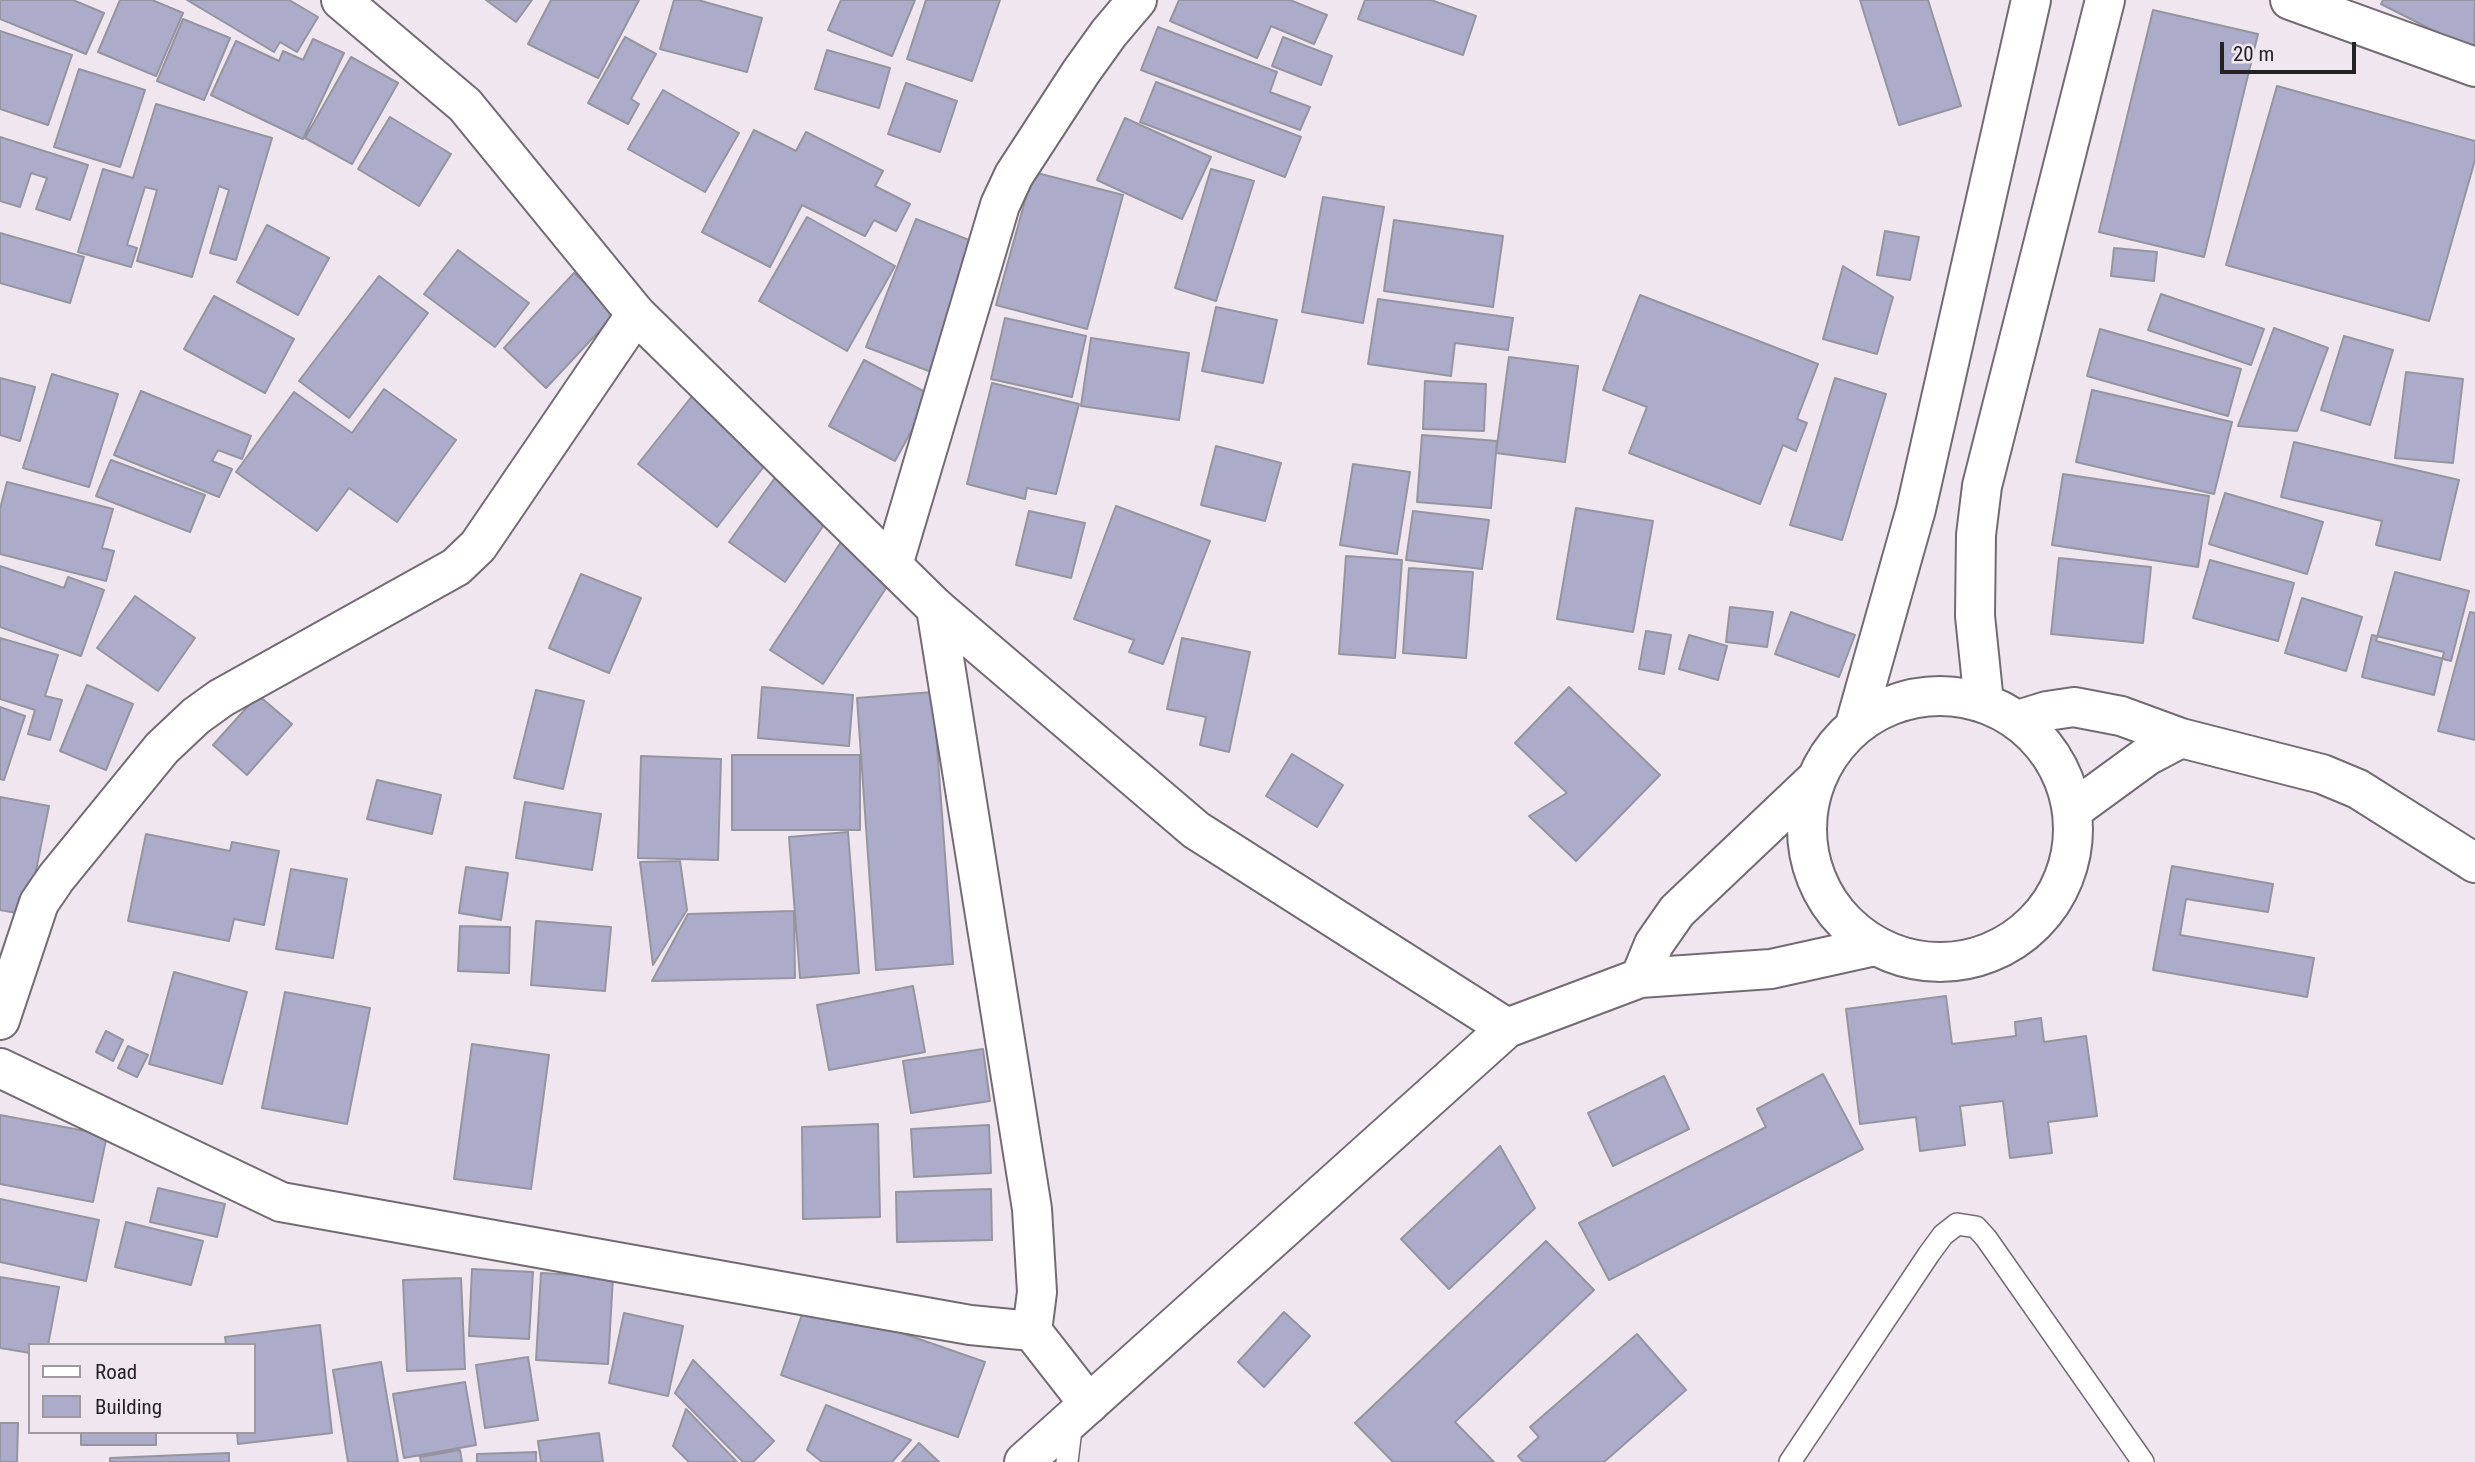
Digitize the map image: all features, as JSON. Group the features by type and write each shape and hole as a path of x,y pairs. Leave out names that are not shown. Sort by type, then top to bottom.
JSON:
{"street":[{"path":"341,0 466,105 636,314 936,608 1196,830 1507,1028"},
{"path":"893,565 1000,205 1014,175 1081,72 1137,0"},
{"path":"1855,725 1916,509 2031,0"},
{"path":"1984,703 1975,616 1976,536 1982,485 2105,0"},
{"path":"2290,0 2475,67"},
{"path":"0,1020 39,903 56,878 162,748 196,716 221,698 456,567 478,546 636,314"},
{"path":"936,608 1032,1209 1037,1292 1032,1331 1081,1413"},
{"path":"1640,978 1654,944 1677,911 1814,781 1831,751 1855,725 1895,703 1940,695 1984,703 2018,720 2044,745 2063,776 2073,810 2072,847 2063,883 2043,914 2016,939 1982,956 1946,962 1909,959 1875,946 1837,916 1813,875 1805,828 1814,781"},
{"path":"2018,720 2074,707 2121,716 2180,738 2334,779 2358,789 2475,863"},
{"path":"2073,810 2147,756 2180,738"},
{"path":"1024,1462 1507,1028 1640,978 1771,969 1875,946"},
{"path":"0,1069 281,1202 970,1325 1032,1331"}],"lane":[{"path":"1790,1462 1929,1254 1943,1235 1957,1224 1976,1227 1986,1238 2144,1462"},
{"path":"1067,1462 1081,1413"}],"building":[{"path":"0,0 73,0 104,13 86,54 0,19"},
{"path":"120,0 152,0 183,13 156,76 98,52"},
{"path":"187,0 289,0 318,17 297,52 280,42 274,52"},
{"path":"486,0 532,0 516,22"},
{"path":"551,0 639,0 598,78 528,44"},
{"path":"674,0 698,0 762,18 747,72 660,49"},
{"path":"841,0 915,0 892,56 828,30"},
{"path":"926,0 1000,0 972,81 907,59"},
{"path":"1179,0 1290,0 1327,15 1314,44 1271,26 1257,58 1170,21"},
{"path":"1365,0 1431,0 1476,16 1463,55 1358,19"},
{"path":"1860,0 1928,0 1961,106 1899,125"},
{"path":"2383,0 2475,0 2474,51 2381,4"},
{"path":"2153,10 2258,34 2204,257 2099,232"},
{"path":"183,19 230,38 204,100 157,81"},
{"path":"1158,27 1277,72 1270,92 1310,107 1300,130 1141,70"},
{"path":"0,31 72,55 48,125 0,109"},
{"path":"625,37 656,54 631,99 639,104 628,124 588,103"},
{"path":"1283,37 1332,56 1321,85 1272,66"},
{"path":"313,39 344,53 303,139 211,95 236,41 279,61 283,51 303,60"},
{"path":"827,50 890,68 879,108 815,89"},
{"path":"351,57 398,83 352,164 305,138"},
{"path":"79,69 145,90 120,167 54,147"},
{"path":"1156,82 1301,137 1285,177 1140,122"},
{"path":"906,83 957,101 940,152 888,134"},
{"path":"2277,86 2475,141 2475,160 2429,321 2226,265"},
{"path":"663,90 739,133 705,192 628,149"},
{"path":"156,104 272,138 236,260 210,253 229,190 219,186 192,277 137,261 157,190 145,187 127,245 137,248 131,267 78,252 103,169 133,178"},
{"path":"390,117 451,154 419,206 358,169"},
{"path":"1125,118 1211,157 1182,219 1097,180"},
{"path":"754,130 796,151 806,132 883,171 875,186 910,204 896,231 874,220 865,236 802,205 770,267 702,232"},
{"path":"0,137 88,165 70,220 36,209 47,178 31,173 20,207 0,201"},
{"path":"1211,169 1254,181 1216,301 1175,288"},
{"path":"1033,172 1123,195 1087,329 996,305"},
{"path":"1323,197 1384,207 1363,323 1302,312"},
{"path":"807,217 895,266 847,351 759,301"},
{"path":"916,219 984,246 934,373 866,347"},
{"path":"1394,220 1503,236 1493,307 1384,291"},
{"path":"267,225 329,258 298,315 237,282"},
{"path":"1885,231 1919,237 1910,280 1877,275"},
{"path":"0,233 84,257 70,303 0,283"},
{"path":"2114,248 2157,252 2154,281 2111,276"},
{"path":"458,250 529,303 495,347 424,294"},
{"path":"1843,266 1893,297 1877,354 1823,339"},
{"path":"574,273 617,312 546,388 504,348"},
{"path":"379,276 428,313 349,418 299,381"},
{"path":"2161,294 2264,329 2251,365 2148,330"},
{"path":"1640,295 1818,364 1797,419 1807,423 1796,451 1783,445 1760,504 1629,453 1647,407 1603,390"},
{"path":"214,296 294,339 265,393 184,349"},
{"path":"1378,299 1513,318 1508,350 1455,343 1451,376 1368,364"},
{"path":"1216,307 1277,320 1263,383 1202,371"},
{"path":"1005,318 1086,336 1072,397 991,379"},
{"path":"2274,328 2328,348 2297,431 2238,426"},
{"path":"2100,329 2241,369 2228,416 2087,376"},
{"path":"2344,336 2393,350 2370,425 2321,410"},
{"path":"1091,338 1189,353 1179,420 1081,406"},
{"path":"1509,357 1578,366 1565,462 1496,453"},
{"path":"864,360 931,395 895,461 829,426"},
{"path":"2406,372 2463,379 2453,463 2395,458"},
{"path":"52,374 118,394 89,487 23,468"},
{"path":"0,378 35,387 20,441 0,435"},
{"path":"1835,378 1886,394 1842,540 1790,525"},
{"path":"1425,381 1486,384 1484,431 1423,429"},
{"path":"992,383 1079,404 1056,494 1027,488 1025,499 967,484"},
{"path":"384,389 456,440 397,522 349,488 317,531 236,472 294,392 352,433"},
{"path":"2092,390 2232,422 2214,494 2076,462"},
{"path":"141,391 251,436 242,459 218,450 212,461 232,469 219,497 114,455"},
{"path":"693,395 772,456 717,527 638,464"},
{"path":"1422,435 1497,441 1491,508 1417,502"},
{"path":"2294,442 2459,480 2440,560 2376,545 2382,521 2281,497"},
{"path":"1216,446 1281,463 1265,521 1201,505"},
{"path":"111,460 205,495 190,532 96,496"},
{"path":"1353,464 1410,472 1397,554 1340,545"},
{"path":"2063,474 2209,496 2198,567 2052,545"},
{"path":"777,475 832,513 785,582 729,542"},
{"path":"7,482 113,509 102,548 114,551 106,581 0,554 0,509"},
{"path":"2225,493 2323,522 2307,574 2209,544"},
{"path":"1116,506 1210,541 1163,664 1129,652 1134,640 1074,619"},
{"path":"1576,508 1653,521 1633,632 1557,619"},
{"path":"1029,511 1085,523 1071,578 1016,565"},
{"path":"1413,511 1489,520 1482,569 1406,560"},
{"path":"841,542 894,576 823,684 770,650"},
{"path":"1346,556 1402,560 1395,658 1339,654"},
{"path":"2059,558 2151,567 2143,643 2051,634"},
{"path":"2210,560 2294,583 2278,641 2193,618"},
{"path":"0,566 64,588 68,577 104,590 81,656 0,627"},
{"path":"1409,568 1473,572 1466,658 1403,653"},
{"path":"2395,572 2469,591 2451,661 2376,641"},
{"path":"581,574 641,598 609,673 549,648"},
{"path":"135,596 195,638 158,691 97,648"},
{"path":"2302,598 2362,617 2346,671 2285,653"},
{"path":"1730,607 1773,612 1767,647 1726,642"},
{"path":"1791,612 1855,635 1839,677 1775,654"},
{"path":"2470,612 2475,613 2475,740 2438,731"},
{"path":"1646,631 1671,635 1664,674 1639,669"},
{"path":"1689,635 1727,646 1718,680 1679,669"},
{"path":"2372,635 2444,652 2434,695 2362,677"},
{"path":"0,638 58,655 45,696 62,700 50,740 28,734 35,710 0,699"},
{"path":"1182,638 1250,652 1229,752 1200,745 1206,717 1167,709"},
{"path":"87,685 133,704 106,770 60,751"},
{"path":"762,687 853,695 849,746 758,738"},
{"path":"1569,687 1660,775 1576,861 1529,816 1567,793 1515,743"},
{"path":"536,690 584,701 563,789 514,778"},
{"path":"933,692 953,964 876,970 857,698"},
{"path":"258,695 292,724 247,775 213,745"},
{"path":"0,707 25,716 4,780 0,779"},
{"path":"1292,754 1343,785 1317,827 1266,796"},
{"path":"732,755 860,755 860,830 732,830"},
{"path":"641,756 721,759 718,860 638,858"},
{"path":"377,780 441,795 432,834 367,819"},
{"path":"0,797 49,806 27,915 0,910"},
{"path":"525,802 601,814 592,870 516,858"},
{"path":"848,832 859,973 800,978 789,837"},
{"path":"146,834 230,851 232,842 279,851 264,925 234,919 229,941 128,921"},
{"path":"680,861 687,910 653,965 640,862"},
{"path":"2172,866 2273,884 2268,912 2186,899 2180,935 2314,958 2307,997 2153,970"},
{"path":"466,867 508,873 501,920 459,913"},
{"path":"291,869 347,879 333,958 276,949"},
{"path":"794,911 795,978 652,981 688,914"},
{"path":"536,921 611,927 605,991 531,985"},
{"path":"460,926 510,927 509,973 458,971"},
{"path":"174,972 247,992 222,1084 149,1064"},
{"path":"913,986 925,1052 829,1070 817,1005"},
{"path":"285,992 370,1008 347,1124 262,1108"},
{"path":"1946,996 1952,1044 2016,1036 2015,1022 2041,1018 2044,1042 2086,1036 2097,1116 2048,1122 2052,1153 2010,1158 2003,1101 1960,1106 1965,1145 1920,1151 1916,1117 1860,1124 1846,1009"},
{"path":"106,1031 123,1040 113,1061 96,1052"},
{"path":"472,1044 549,1055 531,1189 454,1179"},
{"path":"128,1046 148,1055 137,1077 118,1068"},
{"path":"983,1049 990,1101 911,1113 903,1061"},
{"path":"1823,1074 1863,1149 1609,1280 1579,1223 1766,1127 1757,1109"},
{"path":"1664,1076 1689,1129 1613,1166 1588,1113"},
{"path":"0,1115 107,1135 93,1202 0,1184"},
{"path":"878,1124 880,1217 803,1219 802,1127"},
{"path":"989,1125 991,1173 914,1177 911,1129"},
{"path":"1500,1146 1535,1208 1449,1289 1401,1239"},
{"path":"158,1188 225,1204 217,1237 150,1222"},
{"path":"991,1189 992,1240 897,1242 896,1192"},
{"path":"0,1199 99,1220 86,1281 0,1262"},
{"path":"126,1222 203,1241 191,1285 115,1267"},
{"path":"1546,1241 1594,1290 1455,1422 1494,1462 1393,1462 1355,1423"},
{"path":"472,1269 533,1272 529,1339 469,1336"},
{"path":"541,1273 613,1277 608,1364 536,1360"},
{"path":"0,1277 59,1287 48,1343 28,1343 28,1353 0,1348"},
{"path":"461,1278 465,1369 407,1371 403,1280"},
{"path":"807,1300 985,1362 958,1437 781,1375"},
{"path":"1284,1312 1310,1336 1264,1387 1238,1362"},
{"path":"624,1313 683,1326 668,1396 609,1383"},
{"path":"320,1325 332,1433 238,1444 237,1434 256,1434 256,1343 226,1343 225,1337"},
{"path":"1637,1334 1686,1390 1604,1462 1523,1462 1518,1456 1539,1437 1530,1427"},
{"path":"528,1357 538,1420 485,1428 476,1365"},
{"path":"693,1360 774,1441 753,1462 743,1462 675,1393"},
{"path":"381,1362 398,1462 348,1462 333,1370"},
{"path":"465,1382 476,1445 404,1458 393,1394"},
{"path":"826,1405 911,1440 892,1462 822,1462 807,1450"},
{"path":"686,1409 737,1462 689,1462 673,1446"},
{"path":"0,1423 18,1423 17,1462 0,1462"},
{"path":"599,1433 603,1462 541,1462 538,1441"},
{"path":"81,1434 156,1434 156,1445 81,1445"},
{"path":"919,1443 939,1462 902,1462"},
{"path":"460,1450 462,1462 421,1462 420,1457"},
{"path":"536,1452 536,1462 477,1462 477,1454"},
{"path":"229,1453 229,1462 110,1462 110,1458"}]}
